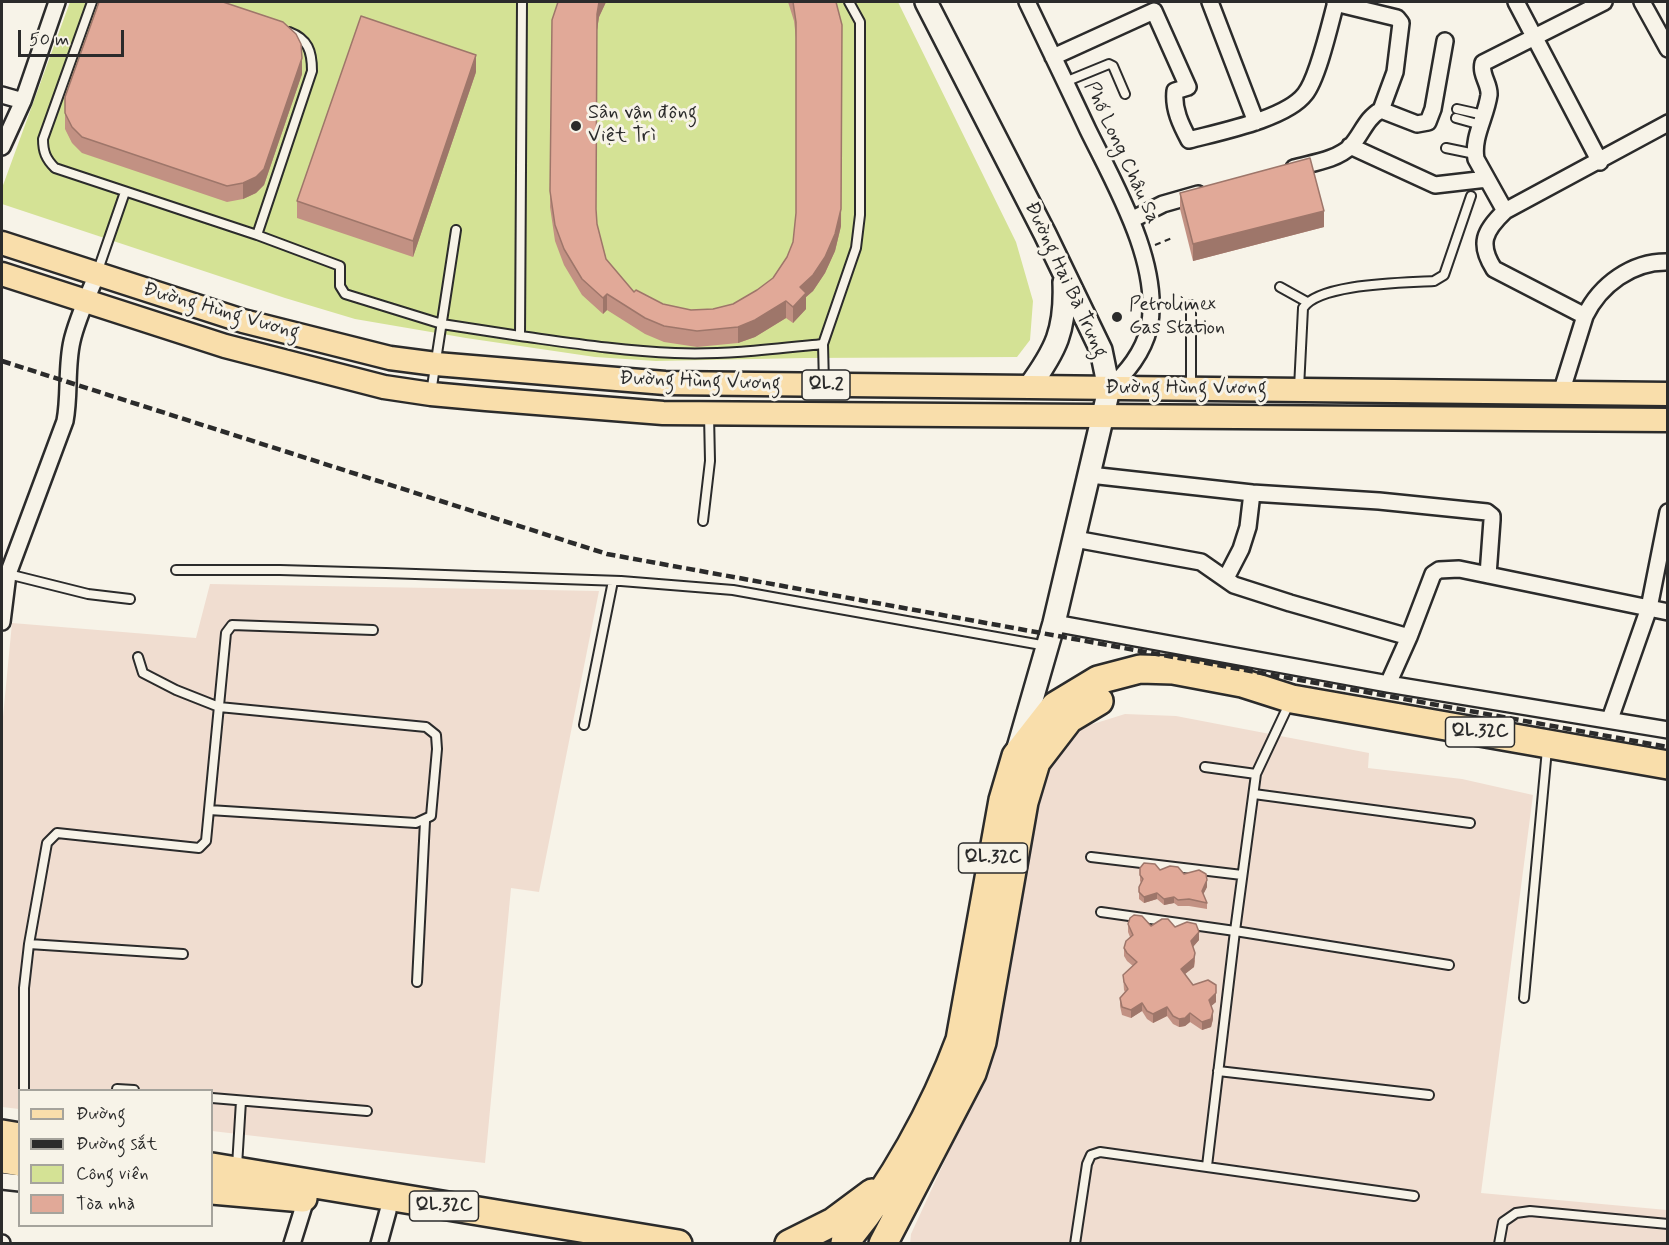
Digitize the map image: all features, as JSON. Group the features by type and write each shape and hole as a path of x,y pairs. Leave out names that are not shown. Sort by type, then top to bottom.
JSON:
{"highway":[{"name":"QL.32C","path":"850,1243 932,1105 960,1040 1003,800 1026,759 1040,726 1055,706 1098,681 1140,669 1173,670 1242,683 1292,699 1668,765"},
{"name":"QL.32C","path":"883,1244 972,1073 979,1052 1024,802 1026,759 1070,719 1106,697 1142,688 1172,686 1238,699 1292,699"},
{"path":"2,1134 18,1137"},
{"path":"2,1159 18,1162"},
{"name":"QL.32C","path":"224,1169 466,1217 567,1244"},
{"path":"789,1244 833,1222 891,1177"},
{"name":"QL.32C","path":"213,1190 306,1199 388,1211 466,1217 678,1244"}],"main road":[{"name":"Đường Hùng Vương","path":"2,243 243,321 390,358 436,364 665,383 1668,394"},
{"name":"Đường Hùng Vương","path":"2,274 225,346 384,387 431,394 663,413 710,414 1668,420"}],"street":[{"path":"2,147 23,101 57,2"},
{"name":"Đường Hai Bà Trưng","path":"926,2 1064,272 1101,350 1109,388 1048,647 1026,759"},
{"name":"Phố Long Châu Sa","path":"1027,2 1131,220 1148,276 1149,327 1135,360 1109,388"},
{"path":"1209,2 1256,122"},
{"path":"1053,57 1154,11 1188,87 1175,91 1174,102 1180,123 1189,140 1256,122 1279,112 1304,96 1312,83 1336,2 1397,18 1401,23 1395,72 1381,111"},
{"path":"1516,2 1600,162"},
{"path":"1505,211 1475,154 1490,89 1482,69 1483,63 1604,2"},
{"path":"1642,2 1668,49"},
{"path":"1277,172 1340,153 1350,146 1372,115 1381,111 1417,124 1428,122 1433,109 1445,41"},
{"path":"2,95 23,101"},
{"path":"1585,316 1494,269 1485,255 1485,239 1495,221 1505,211 1600,162 1668,123"},
{"path":"1350,146 1435,185 1487,179"},
{"path":"1131,220 1163,204 1209,191"},
{"path":"1561,393 1585,316 1591,304 1611,282 1632,269 1668,262"},
{"path":"1029,387 1050,357 1062,329 1065,305 1064,272"},
{"path":"2,622 5,575 66,421 72,341 97,274"},
{"path":"1089,475 1252,493 1379,501 1487,512 1492,516 1488,575"},
{"path":"1226,578 1241,549 1248,527 1252,493"},
{"path":"1610,719 1649,608 1668,512"},
{"path":"1075,539 1201,562 1234,585 1409,636"},
{"path":"1388,684 1433,574 1439,570 1459,568 1668,612"},
{"path":"1054,623 1388,684 1668,730"},
{"name":"Đường Hai Bà Trưng","path":"1040,726 1048,647"},
{"path":"2,1181 18,1183"},
{"path":"292,1244 306,1199"},
{"path":"380,1244 388,1211"}],"lane":[{"path":"92,2 43,139 46,159 55,168 257,235 340,266 339,286 345,294 442,324 609,348 676,353 754,351 823,344"},
{"path":"520,336 522,2"},
{"path":"824,385 823,344 856,248 860,215 860,22 849,2"},
{"path":"257,235 312,71 309,47 302,38 281,29"},
{"path":"1065,82 1109,64 1113,66 1125,94"},
{"path":"1457,109 1482,120"},
{"path":"1456,118 1482,120"},
{"path":"1446,148 1475,154"},
{"path":"97,274 125,192"},
{"path":"1299,390 1303,308 1307,302 1345,288 1434,280 1444,275 1471,196"},
{"path":"431,394 456,230"},
{"path":"1280,287 1307,302"},
{"path":"1191,304 1191,389"},
{"path":"703,521 710,460 710,414"},
{"path":"176,570 280,570 613,581 733,590 1048,647"},
{"path":"5,575 88,594 130,599"},
{"path":"584,725 613,581"},
{"path":"24,1089 24,988 29,944 47,843 57,833 199,848 206,841 226,633 232,625 373,630"},
{"path":"138,657 143,673 176,690 219,707 426,727 436,735 437,749 431,816 425,821 416,823 209,810"},
{"path":"1208,1166 1256,774 1292,699"},
{"path":"1524,998 1547,744"},
{"path":"1205,767 1256,774"},
{"path":"1254,794 1470,823"},
{"path":"417,982 425,821"},
{"path":"1091,857 1242,874"},
{"path":"1101,912 1449,965"},
{"path":"29,944 183,954"},
{"path":"1218,1071 1429,1095"},
{"path":"213,1098 367,1111"},
{"path":"224,1169 241,1101"},
{"path":"1075,1244 1087,1164 1091,1155 1100,1152 1414,1196"},
{"path":"1499,1244 1503,1222 1516,1213 1530,1211 1668,1224"}],"shaded area":[{"path":"210,584 599,591 539,892 511,888 485,1163 213,1131 213,1089 18,1089 18,1109 2,1107 2,727 12,623 196,638"},
{"path":"1125,714 1176,716 1369,753 1368,768 1462,779 1533,795 1481,1193 1667,1210 1667,1243 910,1244 911,1234 981,1082 1022,857 1047,761 1080,728"}],"green space":[{"path":"70,2 898,2 1016,242 1033,301 1030,340 1017,357 656,361 595,357 355,319 2,204 2,188"}],"building":[{"path":"99,2 223,2 283,22 296,34 301,44 302,58 264,169 256,177 243,183 227,186 82,137 72,127 65,113 65,97"},
{"name":"Sân vận động Việt Trì","path":"558,2 599,2 597,14 596,209 597,224 606,259 634,292 636,290 663,304 691,310 713,309 733,304 773,278 787,257 793,242 796,213 796,22 793,2 836,2 842,25 841,209 835,234 825,257 813,275 800,287 806,293 793,307 786,301 755,320 738,327 697,331 664,326 645,318 607,294 603,298 582,279 564,249 555,225 550,191 552,20"},
{"path":"361,16 476,55 413,241 297,201"},
{"path":"1310,158 1324,211 1193,244 1180,193"},
{"path":"1144,863 1155,864 1160,870 1170,866 1178,867 1184,874 1199,870 1206,874 1207,880 1202,891 1207,903 1189,899 1178,900 1174,897 1164,899 1157,893 1144,897 1139,892 1139,887 1143,879 1140,875 1140,868"},
{"path":"1134,915 1142,916 1151,926 1162,919 1168,919 1175,927 1187,922 1196,924 1199,932 1191,941 1195,953 1194,958 1181,969 1193,985 1208,980 1216,985 1216,993 1209,1000 1213,1011 1211,1019 1202,1022 1190,1013 1185,1018 1179,1019 1173,1016 1167,1007 1153,1014 1147,1011 1142,1003 1131,1010 1122,1007 1120,998 1128,989 1123,975 1137,962 1124,948 1126,941 1133,935 1128,924"}],"railway":[{"path":"2,361 607,554 1668,747"}],"place":[{"name":"Sân vận động Việt Trì","path":"576,126"},
{"name":"Petrolimex Gas Station","path":"1117,317"}]}
